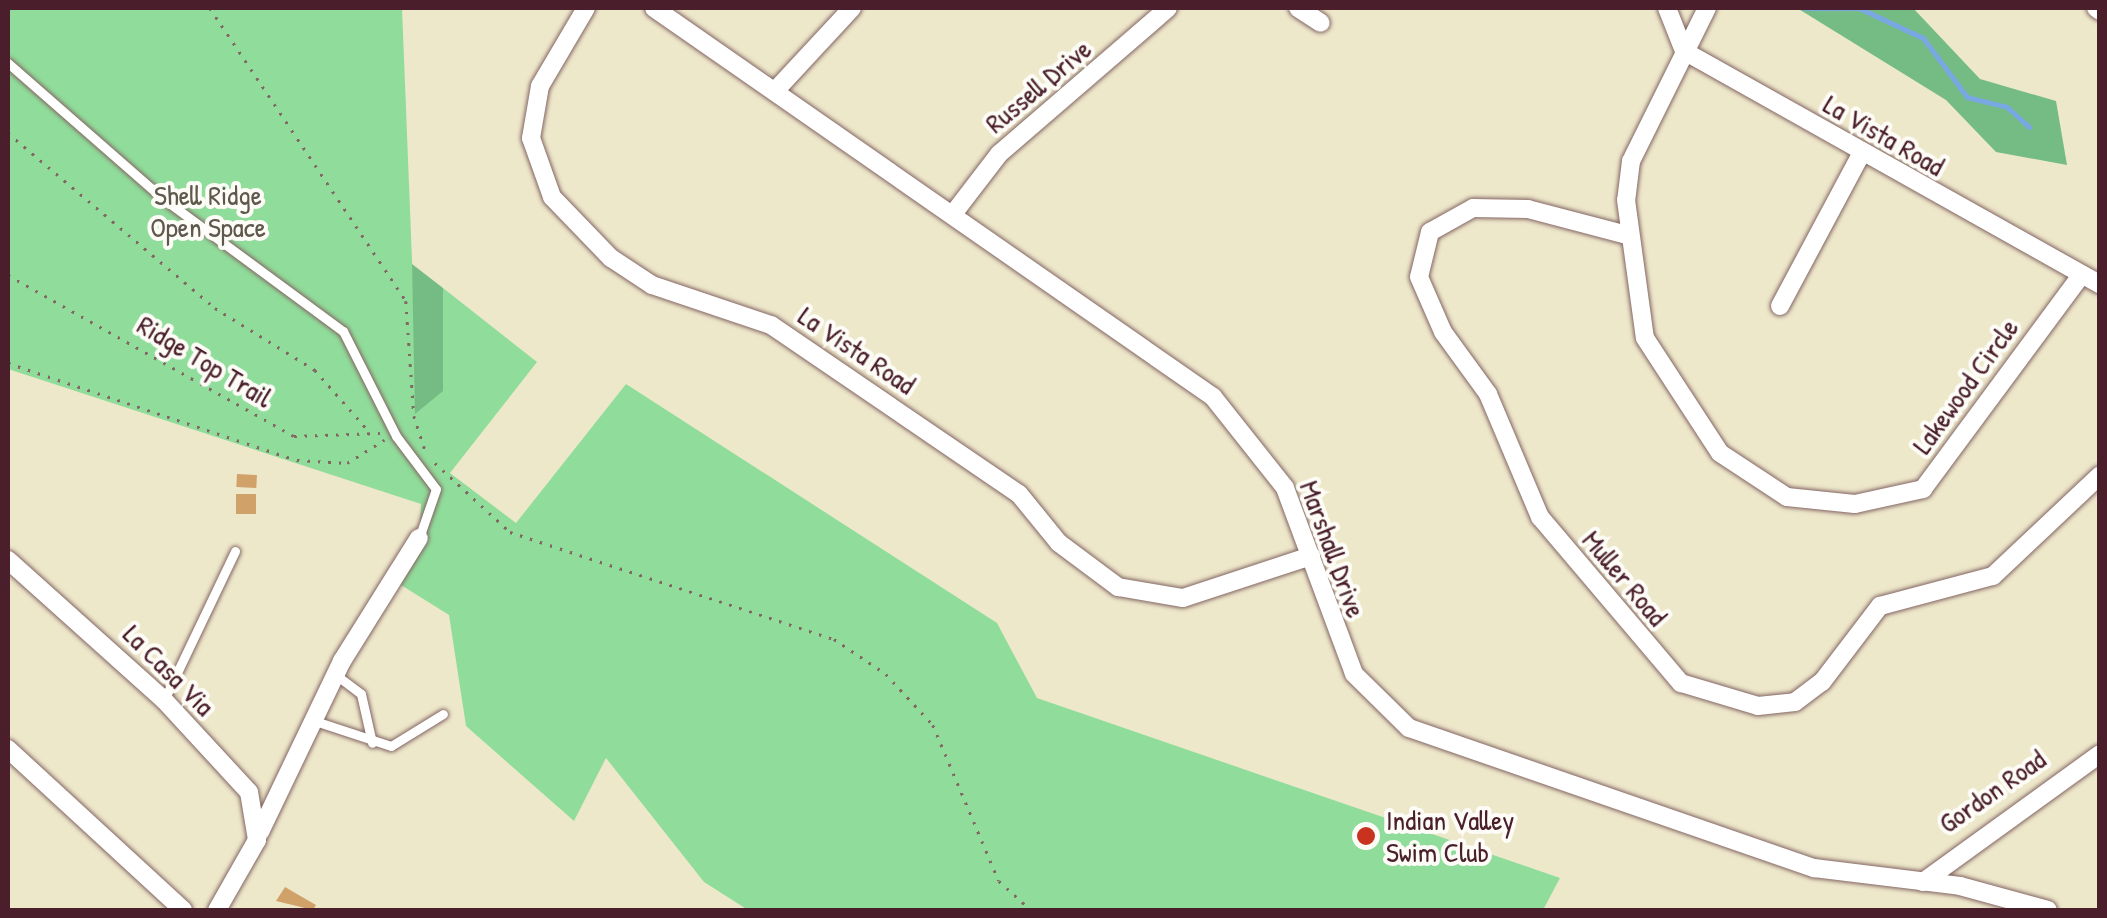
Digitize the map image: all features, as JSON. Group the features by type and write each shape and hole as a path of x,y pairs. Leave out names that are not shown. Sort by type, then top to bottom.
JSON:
{"street":[{"name":"La Vista Road","path":"586,8 540,86 531,138 552,197 611,258 652,285 771,325 1019,494 1059,543 1118,587 1184,598 1311,556"},
{"name":"Marshall Drive","path":"654,8 1213,398 1285,488 1354,674 1428,740 1814,868 1923,882 2048,910"},
{"path":"775,91 852,8"},
{"name":"Russell Drive","path":"952,214 999,154 1168,8"},
{"path":"1298,8 1321,24"},
{"path":"1667,8 1684,51"},
{"name":"Lakewood Circle","path":"1707,8 1631,161 1628,235 1646,338 1720,453 1787,497 1855,504 1923,489 2078,278"},
{"name":"La Vista Road","path":"1684,51 2078,278 2100,284"},
{"path":"1780,306 1860,154"},
{"name":"Muller Road","path":"1628,235 1528,209 1474,208 1430,232 1419,277 1443,332 1488,394 1540,517 1681,683 1758,706 1795,702 1822,682 1880,606 1993,576 2100,475"},
{"path":"217,910 256,840 336,675 419,538"},
{"name":"La Casa Via","path":"8,560 164,700 249,792 256,840"},
{"path":"8,748 183,910"},
{"name":"Gordon Road","path":"1923,882 2100,754"}],"lane":[{"path":"8,63 160,197 342,331 392,436 436,489 419,538"},
{"path":"164,700 236,551"},
{"path":"336,675 361,694 372,743"},
{"path":"314,720 372,743 401,743 443,714"}],"path":[{"path":"210,8 390,269 406,301 414,416 426,452 448,480 510,532 834,639 886,674 933,724 999,881 1031,910"},
{"path":"8,133 215,308 315,370 367,428 392,436"},
{"name":"Ridge Top Trail","path":"8,275 294,436 342,440 367,428"},
{"path":"8,363 297,460 347,463 392,436 414,416"}],"green space":[{"name":"Shell Ridge Open Space","path":"8,8 402,8 418,411 443,390 443,288 537,362 450,473 516,523 626,384 997,623 1037,698 1560,878 1543,910 748,910 704,882 606,758 574,821 466,726 449,615 393,580 419,538 421,504 8,369"},
{"path":"1797,8 1913,8 1980,79 2056,101 2067,165 1996,152 1946,100"},
{"path":"412,264 443,288 443,391 415,414"}],"building":[{"path":"237,474 257,475 256,488 236,487"},
{"path":"236,494 256,494 256,514 236,514"},
{"path":"285,887 316,905 313,910 276,901"}],"waterway":[{"path":"1805,8 1859,8 1923,38 1967,97 2007,107 2029,127"}],"place":[{"name":"Indian Valley Swim Club","path":"1366,836"}]}
